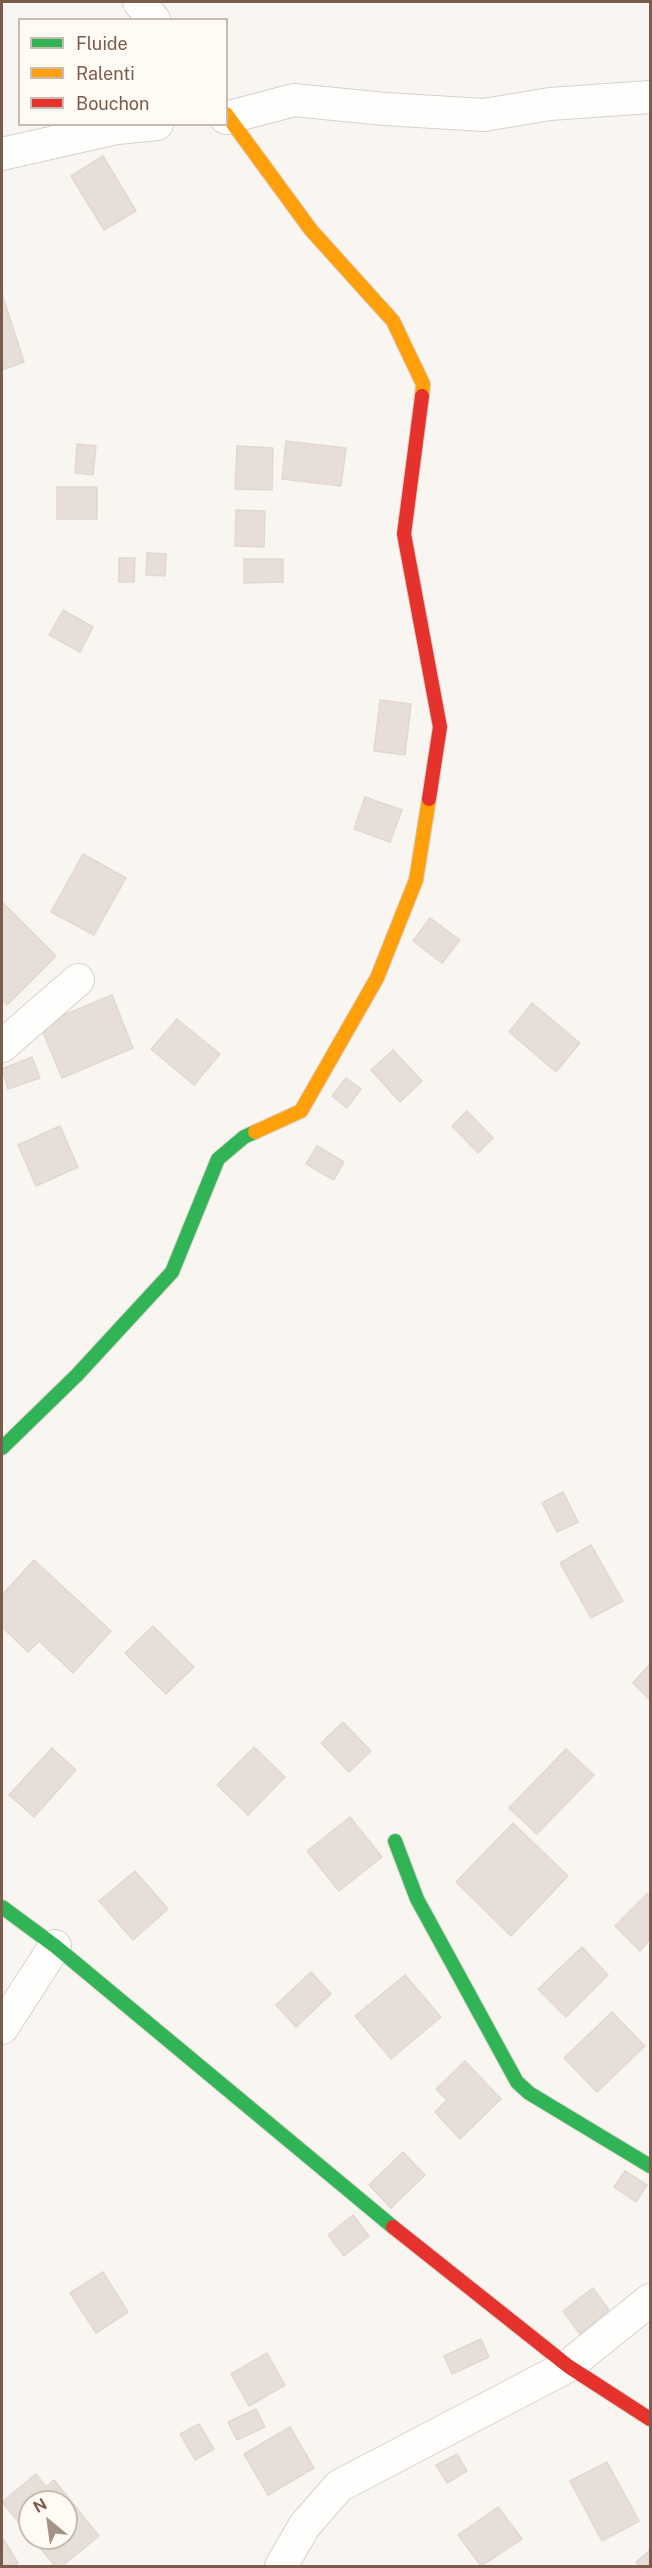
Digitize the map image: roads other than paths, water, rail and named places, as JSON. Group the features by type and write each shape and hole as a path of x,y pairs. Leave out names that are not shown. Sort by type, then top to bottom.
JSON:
{"street":[{"path":"140,2 152,18"},
{"path":"228,117 294,100 385,109 484,115 550,104 651,97"},
{"path":"2,1448 77,1375 172,1272 218,1158 244,1137 301,1111 377,978 416,880 440,727 404,534 423,384 393,321 311,230 228,118"},
{"path":"2,154 117,128 137,126"},
{"path":"2,1046 78,980"},
{"path":"395,1841 417,1899 517,2082 530,2093 651,2166"},
{"path":"2,1907 55,1946 345,2190 568,2366 651,2419"},
{"path":"2,2028 55,1946"},
{"path":"281,2566 305,2525 339,2487 568,2366 651,2300"}]}
